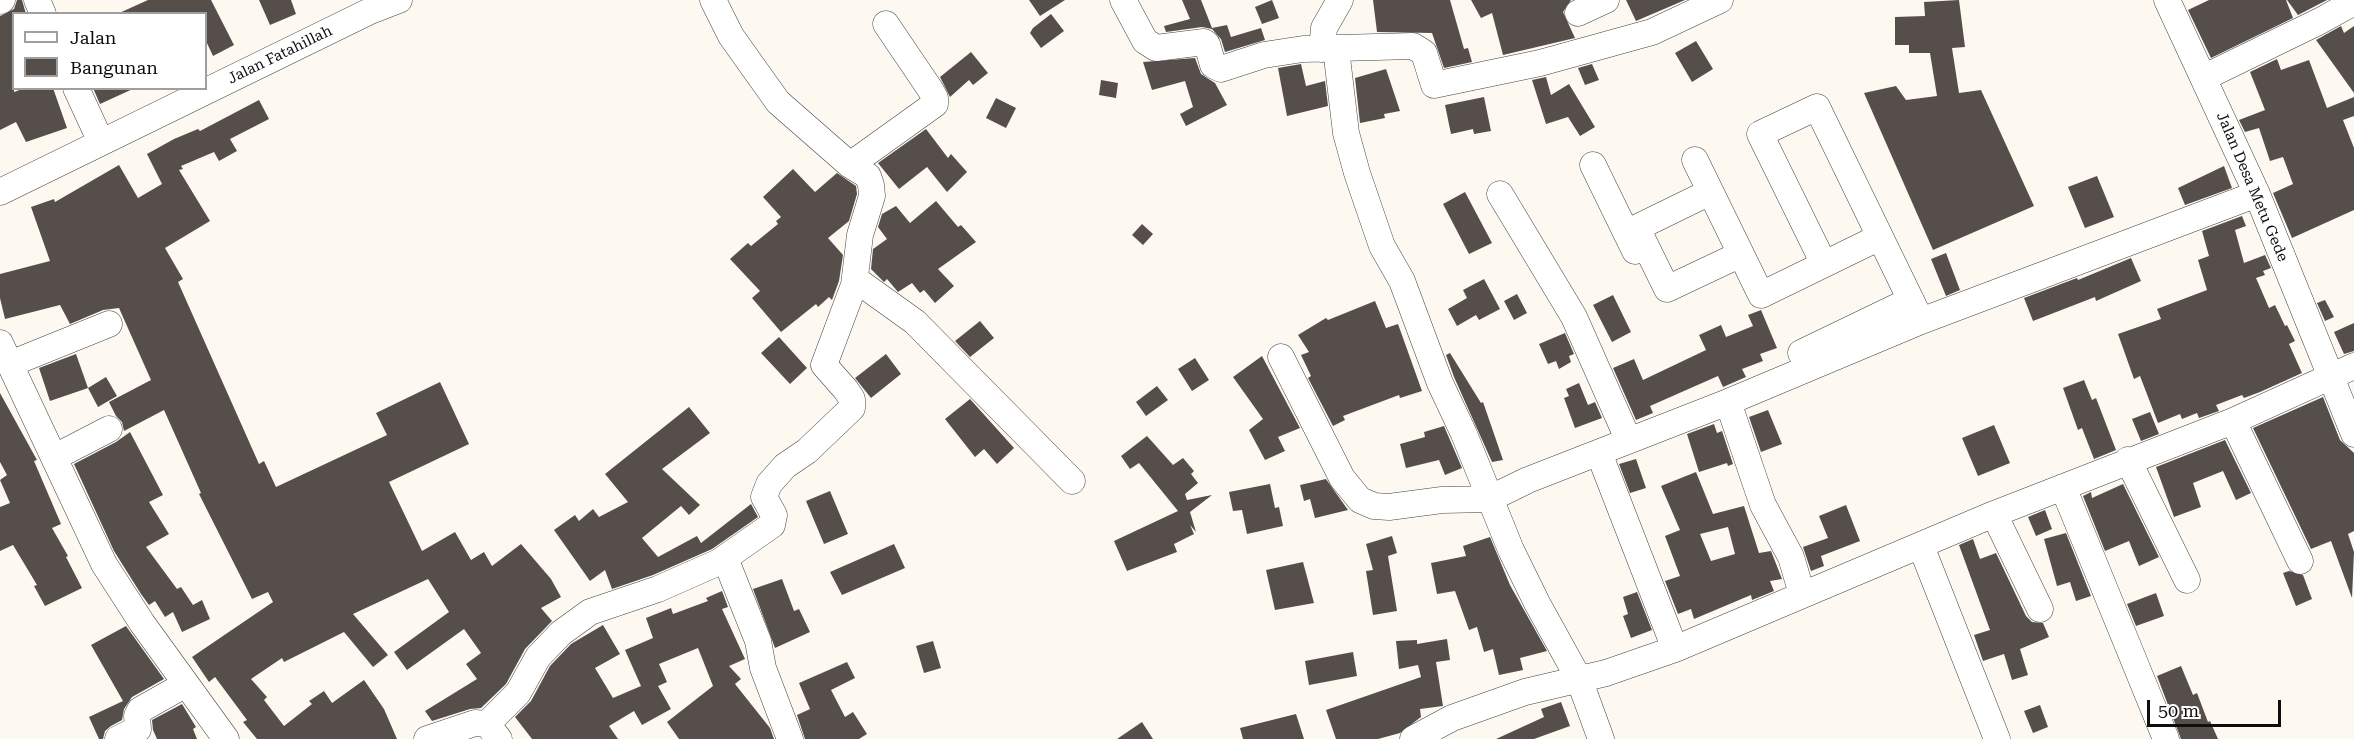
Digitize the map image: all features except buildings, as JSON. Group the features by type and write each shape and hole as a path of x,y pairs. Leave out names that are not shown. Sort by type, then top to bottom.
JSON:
{"street":[{"name":"Jalan Fatahillah","path":"207,87 365,6 399,0"},
{"path":"427,739 475,723 493,731 538,657 561,633 590,612 692,576 725,558 772,525 774,515 765,500 764,492 776,475 807,451 850,411 852,399 825,365 855,279 860,235 872,196 868,176 850,165 778,102 730,36 713,0"},
{"path":"1123,0 1145,41 1156,48 1204,42 1207,44 1213,64 1221,69 1264,55 1329,49 1419,48 1424,53 1434,85 1540,63 1652,32 1720,0"},
{"path":"1340,0 1324,28 1346,133 1382,246 1402,281 1427,351 1464,434 1489,499 1537,603 1579,679 1601,739"},
{"path":"1578,13 1606,0"},
{"name":"Jalan Desa Metu Gede","path":"2167,0 2205,77 2257,194 2354,434"},
{"path":"2205,77 2354,2"},
{"path":"850,165 935,104 935,98 930,89 886,24"},
{"path":"77,90 101,142"},
{"name":"Jalan Fatahillah","path":"0,192 202,90"},
{"path":"1824,264 1760,134 1817,107 1916,310"},
{"path":"1695,160 1761,295 1880,237"},
{"path":"1593,165 1667,289 1741,254"},
{"path":"1636,236 1710,192"},
{"path":"1500,194 1574,317 1628,439"},
{"path":"1791,358 1916,310 2257,194"},
{"path":"855,279 915,322 1072,482"},
{"path":"1281,357 1342,478 1360,500 1374,507 1389,507 1442,500 1489,499 1528,480 1599,453 1628,439 1728,402 1916,310"},
{"path":"109,324 5,353 104,564 141,623 226,739"},
{"path":"1413,739 1452,718 1525,692 1606,673 1675,649 1994,514 2233,421 2354,366"},
{"path":"1728,402 1763,505 1791,557 1802,594"},
{"path":"2233,421 2300,561"},
{"path":"55,457 109,429"},
{"path":"1599,453 1675,649"},
{"path":"2128,460 2187,580"},
{"path":"2063,487 2166,739"},
{"path":"1994,514 2040,609"},
{"path":"1921,546 1997,739"},
{"path":"725,558 758,641 763,668 790,739"},
{"path":"118,739 138,729 137,716 140,710 186,684"}]}
